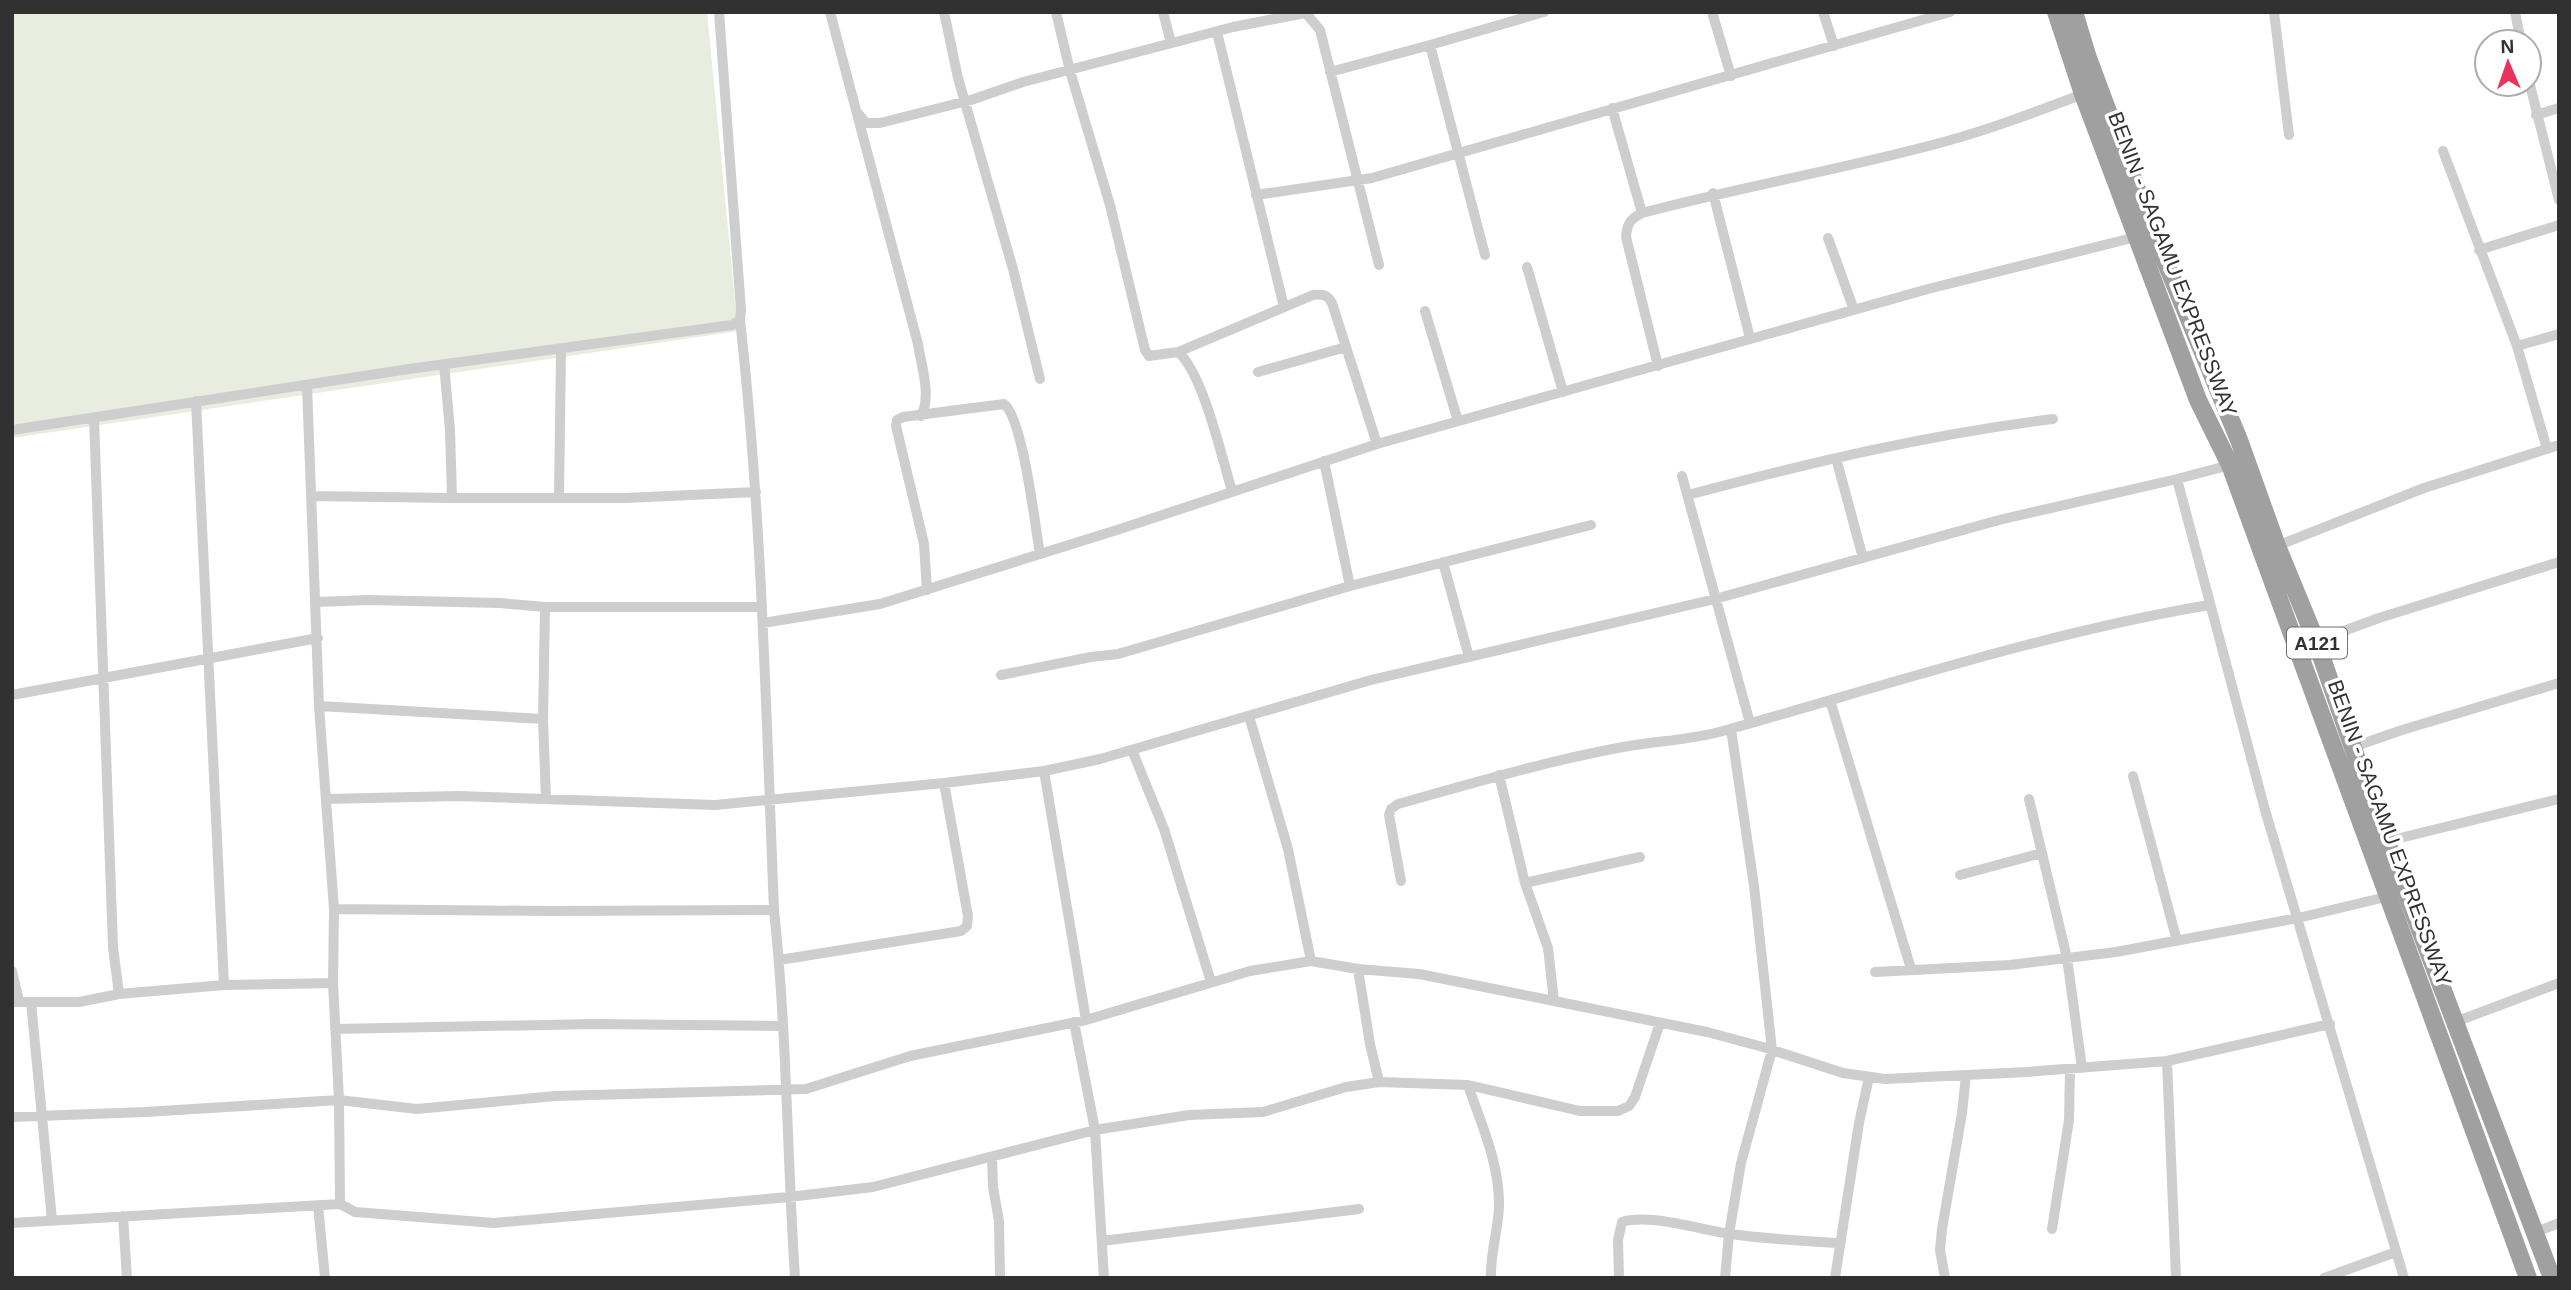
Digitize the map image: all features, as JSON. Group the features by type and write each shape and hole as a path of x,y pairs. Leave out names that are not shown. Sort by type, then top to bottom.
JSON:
{"highway":[{"name":"BENIN - SAGAMU EXPRESSWAY","path":"2056,12 2083,94 2197,400 2230,465 2529,1278"},
{"name":"A121","path":"2074,12 2088,58 2149,222 2239,440 2316,641 2488,1113 2552,1278"}],"street":[{"path":"719,12 740,320 750,408 763,623 774,910 787,1090 789,1197 795,1278"},
{"path":"830,12 918,344 926,397 926,406 921,416"},
{"path":"944,12 965,101 1013,269 1040,379"},
{"path":"1056,12 1070,71 1110,205 1145,350 1149,356 1178,352 1313,295 1323,294 1329,297 1377,444"},
{"path":"1163,12 1171,43"},
{"path":"1330,72 1544,12"},
{"path":"1712,12 1731,76"},
{"path":"1823,12 1834,46"},
{"path":"1256,195 1357,181 1950,12"},
{"path":"2274,12 2289,135"},
{"path":"856,111 866,123 880,122 1171,43 1305,13 1320,30 1379,265"},
{"path":"1217,32 1284,307"},
{"path":"1430,45 1485,255"},
{"path":"1658,366 1626,237 1627,225 1632,217 1713,193 1945,142 1986,130 2083,94"},
{"path":"2532,98 2559,200"},
{"path":"1612,108 1642,212"},
{"path":"2536,115 2559,108"},
{"path":"2277,545 2424,488 2553,447 2442,151"},
{"path":"1713,193 1750,338"},
{"path":"2479,250 2559,225"},
{"path":"763,623 860,608 927,590 1377,444 1750,338 2136,237"},
{"path":"1828,238 1854,310"},
{"path":"1527,267 1563,392"},
{"path":"1425,311 1458,421"},
{"path":"12,430 444,364 732,325 740,320"},
{"path":"2517,346 2559,334"},
{"path":"1258,372 1346,347"},
{"path":"559,498 561,349"},
{"path":"1178,352 1186,359 1206,405 1232,491"},
{"path":"444,364 452,498"},
{"path":"307,386 319,706 334,909 332,983 339,1100 340,1204"},
{"path":"197,401 225,985"},
{"path":"927,590 924,544 896,426 897,420 903,417 1004,404 1011,409 1020,437 1040,554"},
{"path":"94,418 113,947 119,994"},
{"path":"1688,495 1937,436 2053,419"},
{"path":"1836,458 1863,558"},
{"path":"1324,461 1350,586"},
{"path":"327,799 458,796 715,805 1044,771 1132,750 1371,680 1715,600 1999,520 2230,465"},
{"path":"1682,476 1750,723"},
{"path":"2177,479 2265,810 2404,1278"},
{"path":"311,496 625,498 755,492"},
{"path":"1001,675 1118,653 1350,586 1591,526"},
{"path":"1443,562 1469,657"},
{"path":"2316,641 2379,618 2559,562"},
{"path":"317,602 442,601 545,607 762,607"},
{"path":"1401,881 1389,815 1391,809 1398,804 1499,775 1623,747 1731,729 2067,635 2160,613 2209,605"},
{"path":"545,607 543,719 546,799"},
{"path":"12,695 318,638"},
{"path":"2353,747 2559,683"},
{"path":"1830,700 1911,969"},
{"path":"319,706 543,719"},
{"path":"1249,716 1288,849 1311,961"},
{"path":"1725,1278 1729,1234 1741,1163 1772,1050 1754,887 1731,729"},
{"path":"1132,750 1164,829 1211,982"},
{"path":"1044,771 1095,1130 1104,1278"},
{"path":"1499,775 1525,883 1548,948 1555,1001"},
{"path":"2133,776 2178,941"},
{"path":"779,960 961,931 967,926 968,916 944,783"},
{"path":"2029,799 2067,958 2076,1068 2052,1229"},
{"path":"2388,841 2559,799"},
{"path":"1960,875 2042,853"},
{"path":"1525,883 1640,857"},
{"path":"1875,972 2010,965 2116,952 2298,918 2390,896"},
{"path":"334,909 774,910"},
{"path":"12,1117 339,1100 417,1109 555,1096 807,1089 910,1056 1080,1021 1250,971 1311,961 1358,969 1419,974 1555,1001 1772,1050 1843,1073 1885,1079 2167,1060 2330,1024"},
{"path":"1358,969 1379,1082"},
{"path":"12,971 16,1002 79,1002 119,994 225,985 332,983"},
{"path":"2455,1022 2559,983"},
{"path":"31,1002 52,1220"},
{"path":"12,1223 340,1204 355,1212 494,1223 789,1197 885,1185 1095,1130 1189,1115 1263,1112 1346,1087 1379,1082 1468,1085 1580,1111 1618,1111 1629,1106 1635,1097 1660,1023"},
{"path":"335,1029 451,1025 783,1026"},
{"path":"2167,1060 2176,1278"},
{"path":"1945,1278 1940,1250 1966,1075"},
{"path":"1835,1278 1869,1077"},
{"path":"1468,1085 1495,1163 1498,1186 1499,1208 1490,1263 1491,1278"},
{"path":"992,1157 993,1186 999,1221 1000,1278"},
{"path":"318,1205 325,1278"},
{"path":"1102,1241 1359,1209"},
{"path":"123,1216 127,1278"},
{"path":"1619,1278 1618,1240 1622,1222 1631,1219 1673,1223 1729,1234 1839,1243"},
{"path":"2536,1232 2559,1223"},
{"path":"2324,1278 2396,1252"}],"shaded area":[{"path":"12,12 707,12 738,331 12,438"}]}
